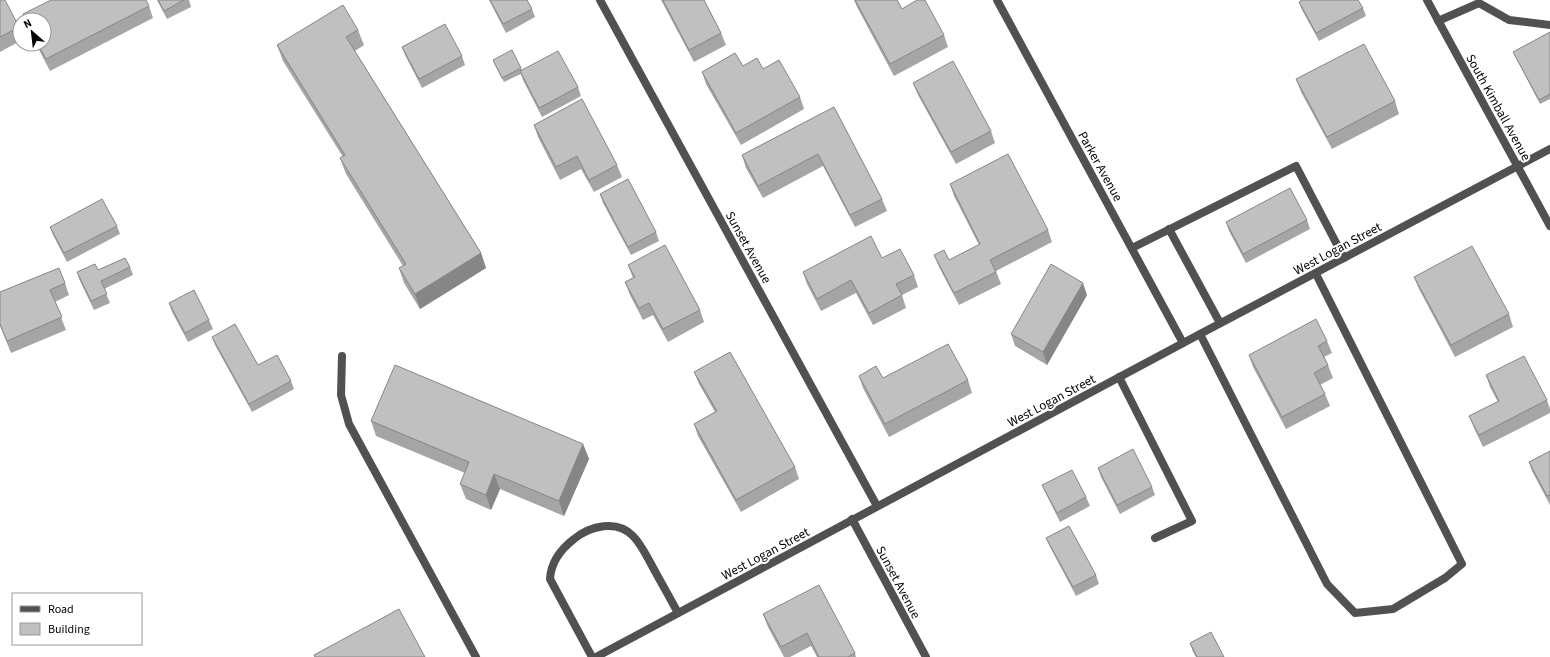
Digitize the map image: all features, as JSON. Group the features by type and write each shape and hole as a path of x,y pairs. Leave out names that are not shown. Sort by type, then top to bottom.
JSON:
{"street":[{"name":"Sunset Avenue","path":"600,0 877,506"},
{"name":"Parker Avenue","path":"997,0 1183,343"},
{"name":"South Kimball Avenue","path":"1427,0 1550,226"},
{"path":"1438,21 1479,3 1509,20 1550,25"},
{"name":"West Logan Street","path":"596,657 1118,377 1316,274 1550,149"},
{"path":"1132,248 1296,166 1344,258"},
{"path":"1169,229 1220,323"},
{"path":"1200,334 1327,584 1355,613 1393,609 1445,578 1462,564 1316,274"},
{"path":"342,356 341,395 349,424 476,657"},
{"path":"1118,377 1192,521 1155,538"},
{"name":"Sunset Avenue","path":"852,519 926,657"},
{"path":"592,657 550,579 550,567 558,555 585,531 600,526 619,527 633,535 678,613"}],"building":[{"path":"0,0 5,0 12,14 12,31 0,37"},
{"path":"51,0 146,0 149,6 46,59 42,52 52,52 52,12 27,12"},
{"path":"158,0 184,0 164,11"},
{"path":"490,0 527,0 532,9 503,24"},
{"path":"663,0 704,0 721,33 689,50"},
{"path":"855,0 897,0 902,9 917,0 925,0 944,35 890,64"},
{"path":"1302,0 1358,0 1363,8 1316,33 1299,2"},
{"path":"343,5 358,30 346,37 481,253 415,294 399,268 406,264 340,158 345,155 277,45"},
{"path":"445,24 462,56 419,79 402,47"},
{"path":"1550,32 1550,94 1539,100 1513,52"},
{"path":"1364,44 1395,101 1327,137 1296,79"},
{"path":"512,50 521,68 502,78 493,60"},
{"path":"558,51 578,87 539,108 520,71"},
{"path":"735,53 743,66 757,58 763,69 779,60 800,97 736,133 702,72"},
{"path":"953,61 991,131 951,152 913,83"},
{"path":"582,99 617,165 589,180 577,156 556,167 534,125"},
{"path":"834,107 882,199 850,215 818,154 758,186 742,155"},
{"path":"1008,154 1048,230 990,260 996,272 954,293 934,255 944,250 949,260 980,244 950,184"},
{"path":"628,179 656,232 628,247 600,194"},
{"path":"1290,188 1307,220 1243,254 1226,222"},
{"path":"102,199 117,226 64,253 50,227"},
{"path":"871,236 882,258 900,249 914,275 896,284 902,295 869,313 851,280 817,299 803,272"},
{"path":"665,245 700,310 663,329 649,303 639,308 625,282 635,277 628,265"},
{"path":"1472,246 1509,314 1451,345 1414,277"},
{"path":"125,258 130,267 101,281 107,294 91,301 77,272 95,264 98,270"},
{"path":"1051,264 1083,283 1043,352 1011,334"},
{"path":"59,268 65,283 50,290 62,317 7,341 0,324 0,292"},
{"path":"194,290 209,320 185,333 169,303"},
{"path":"1316,319 1327,341 1318,346 1328,365 1314,373 1325,394 1282,417 1249,355"},
{"path":"235,324 258,365 277,355 291,381 249,404 212,337"},
{"path":"948,344 968,380 885,424 859,376 876,366 883,378"},
{"path":"730,352 795,467 736,500 694,424 717,411 694,372"},
{"path":"1524,356 1547,400 1479,435 1469,416 1499,401 1486,375"},
{"path":"395,365 583,444 559,501 494,474 486,495 460,484 469,462 371,421"},
{"path":"1133,449 1152,487 1117,505 1098,468"},
{"path":"1550,451 1550,495 1547,496 1529,462"},
{"path":"1072,470 1086,497 1057,513 1042,485"},
{"path":"1069,526 1096,575 1073,587 1046,538"},
{"path":"819,585 855,653 848,657 819,657 807,633 781,647 763,614"},
{"path":"399,609 425,657 315,657 314,655"},
{"path":"1211,632 1224,657 1197,657 1190,643"}]}
